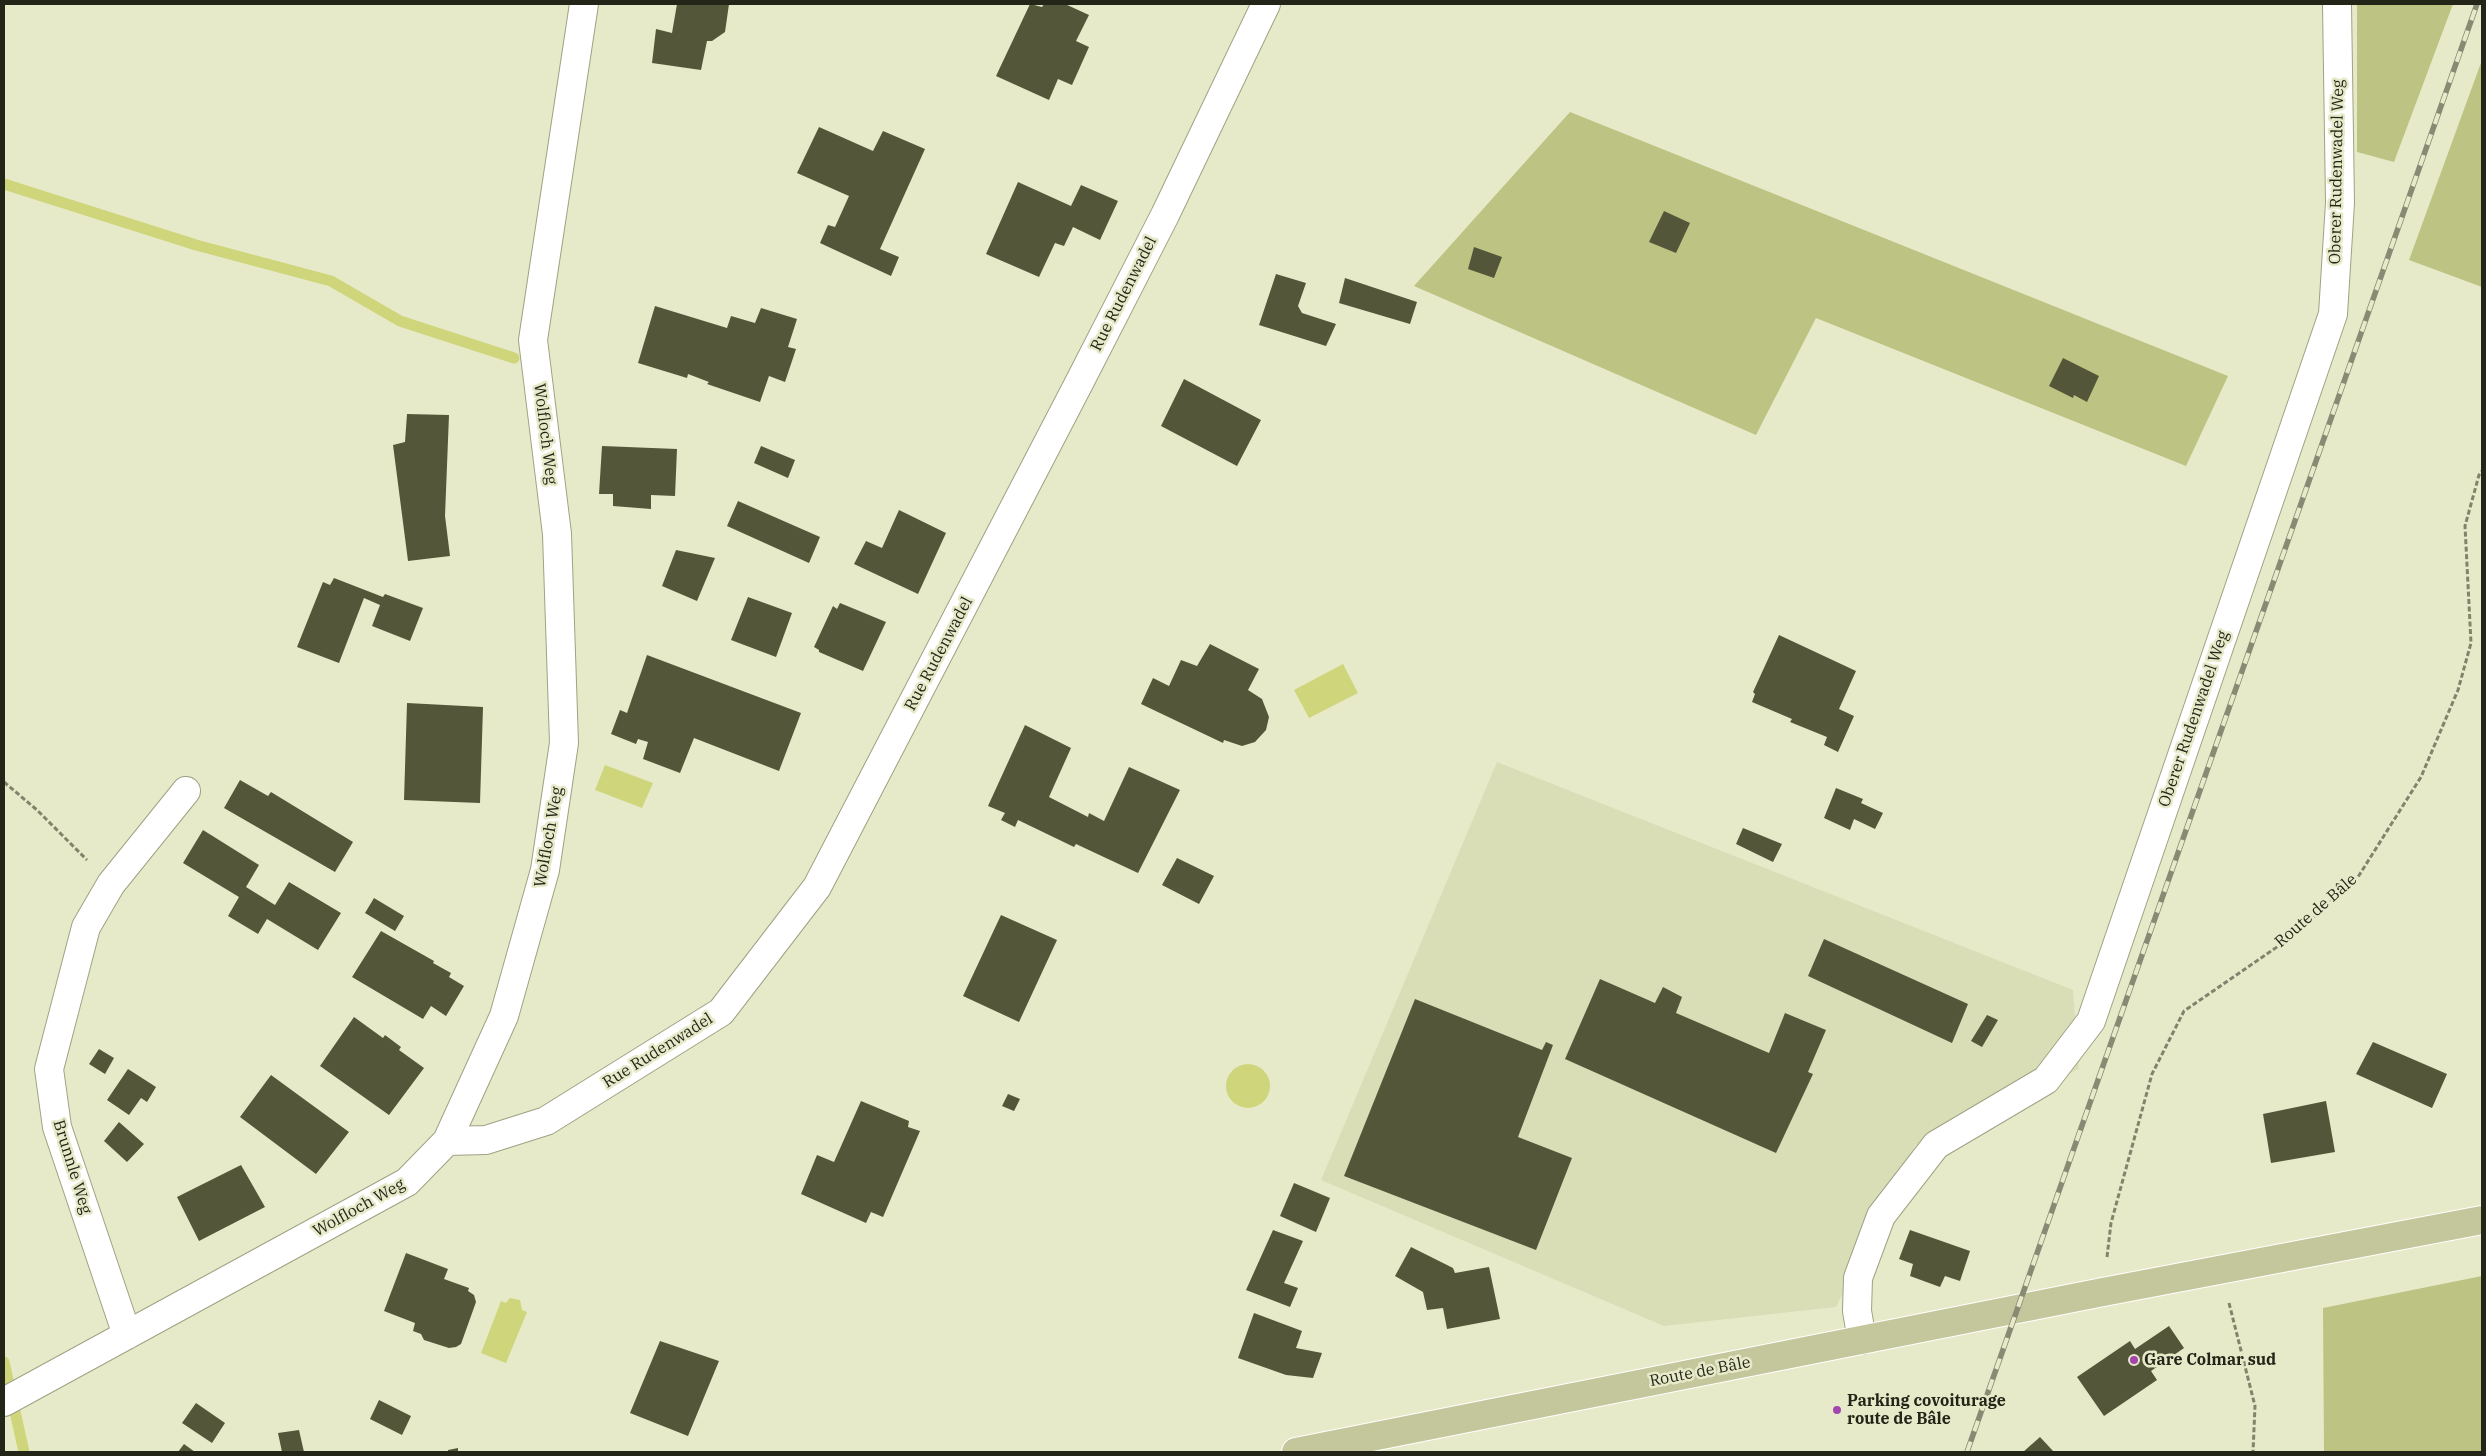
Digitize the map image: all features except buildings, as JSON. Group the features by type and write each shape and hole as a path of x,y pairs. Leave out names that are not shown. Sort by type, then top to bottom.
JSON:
{"main road":[{"name":"Route de Bâle","path":"1296,1452 2103,1292 2482,1220"}],"street":[{"name":"Wolfloch Weg","path":"14,1397 407,1182 447,1141 504,1016 546,870 564,743 557,534 533,340 584,4"},
{"name":"Rue Rudenwadel","path":"447,1141 486,1140 546,1121 721,1012 817,887 1075,392 1165,215 1266,4"},
{"name":"Oberer Rudenwadel Weg","path":"1862,1340 1858,1311 1858,1278 1881,1216 1936,1145 2046,1080 2091,1021 2333,314 2340,203 2337,4"},
{"name":"Brunnle Weg","path":"128,1335 57,1127 49,1069 86,927 110,884 186,791"}],"path":[{"name":"Route de Bâle","path":"2103,1292 2111,1223 2152,1074 2184,1010 2290,938 2358,877 2421,777 2458,690 2471,643 2465,526 2479,475 2482,471"},
{"path":"4,782 37,810 110,884"},
{"path":"2221,1270 2240,1355 2255,1406 2253,1452"}],"shaded area":[{"path":"2357,4 2453,4 2394,162 2357,152"},
{"path":"2482,60 2482,287 2409,260"},
{"path":"1570,112 2228,376 2186,466 1816,318 1756,435 1414,286"},
{"path":"1343,664 1358,693 1309,718 1294,690"},
{"path":"1497,762 2073,990 2079,1069 1915,1145 1836,1307 1664,1326 1321,1180"},
{"path":"605,765 653,783 642,808 595,790"},
{"path":"1248,1064 1260,1068 1266,1074 1270,1086 1266,1098 1260,1104 1248,1108 1236,1104 1230,1098 1226,1086 1230,1074 1236,1068"},
{"path":"2482,1276 2482,1452 2324,1452 2323,1308"},
{"path":"510,1298 520,1300 522,1310 527,1312 506,1363 481,1353 501,1301 506,1303"}],"waterway":[{"path":"4,184 196,245 331,281 400,321 514,358"},
{"path":"4,1362 24,1452"}],"railway":[{"path":"1967,1452 2477,4"}],"place":[{"name":"Gare Colmar sud","path":"2134,1360"},
{"name":"Parking covoiturage route de Bâle","path":"1837,1410"}]}
